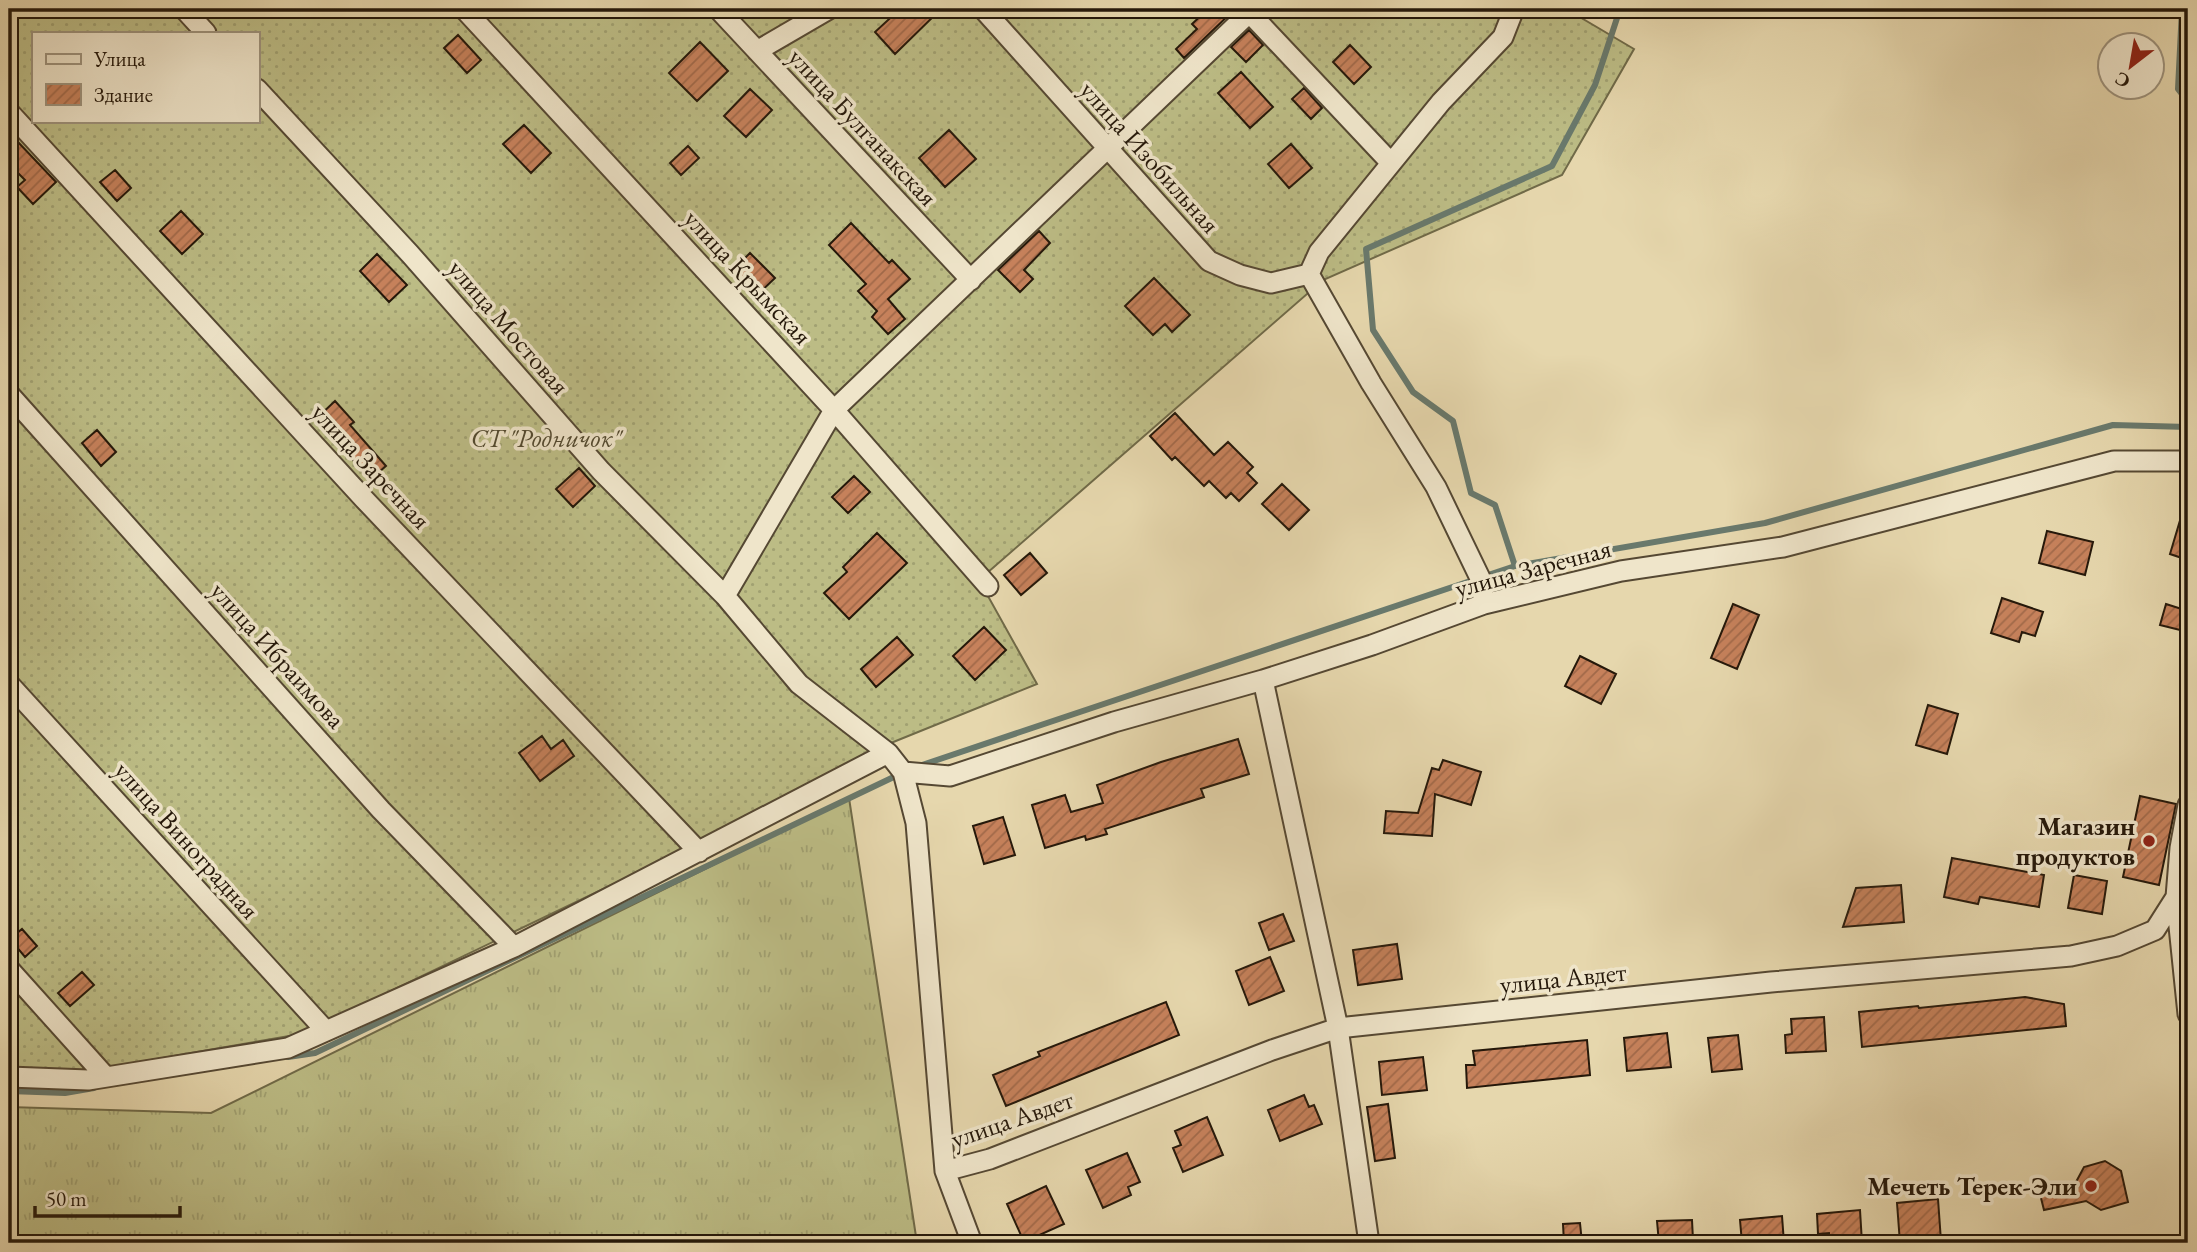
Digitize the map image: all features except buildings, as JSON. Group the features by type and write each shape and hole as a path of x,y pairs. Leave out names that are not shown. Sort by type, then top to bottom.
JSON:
{"street":[{"path":"184,9 205,32"},
{"name":"улица Крымская","path":"464,9 834,410 988,586"},
{"name":"улица Булганакская","path":"718,9 971,280"},
{"path":"757,51 829,9"},
{"name":"улица Изобильная","path":"983,9 1209,261 1240,275 1271,284 1309,274"},
{"path":"1484,604 1480,578 1436,487 1371,383 1309,274 1318,252 1441,102 1503,37 1514,9"},
{"path":"725,596 834,410 1247,11 1391,163"},
{"name":"улица Мостовая","path":"259,91 410,254 601,471 725,596 799,684 888,753 903,772"},
{"name":"улица Заречная","path":"9,112 364,499 699,852"},
{"name":"улица Ибраимова","path":"9,394 381,810 514,947"},
{"name":"улица Заречная","path":"903,772 950,776 1114,722 1263,680 1484,604 1621,571 1783,547 2114,461 2188,461"},
{"path":"1263,680 1338,1028 1369,1243"},
{"name":"улица Виноградная","path":"9,684 326,1031"},
{"path":"9,1077 88,1080 288,1048 514,947 888,753"},
{"path":"903,772 916,822 945,1171 972,1243"},
{"path":"2188,805 2180,848 2188,1014"},
{"name":"улица Авдет","path":"945,1171 990,1159 1272,1050 1338,1028 1771,982 2071,956 2117,946 2155,930 2182,898"},
{"path":"9,969 106,1077"}],"green space":[{"name":"СТ \"Родничок\"","path":"9,9 1566,9 1634,49 1562,175 1323,280 979,580 1037,684 881,747 693,846 301,1034 64,1075 9,1075"},
{"path":"849,798 917,1243 9,1243 9,1107 211,1113"}],"waterway":[{"path":"1515,566 1495,505 1471,493 1453,421 1413,392 1373,330 1366,249 1552,166 1595,85 1620,9"},
{"path":"2182,9 2178,89 2188,102"},
{"path":"919,766 1515,566 1765,523 2113,425 2188,427"},
{"path":"288,1057 315,1053 900,774"},
{"path":"9,1091 65,1093 94,1088"}],"place":[{"name":"Магазин продуктов","path":"2149,841"},
{"name":"Мечеть Терек-Эли","path":"2091,1186"}]}
